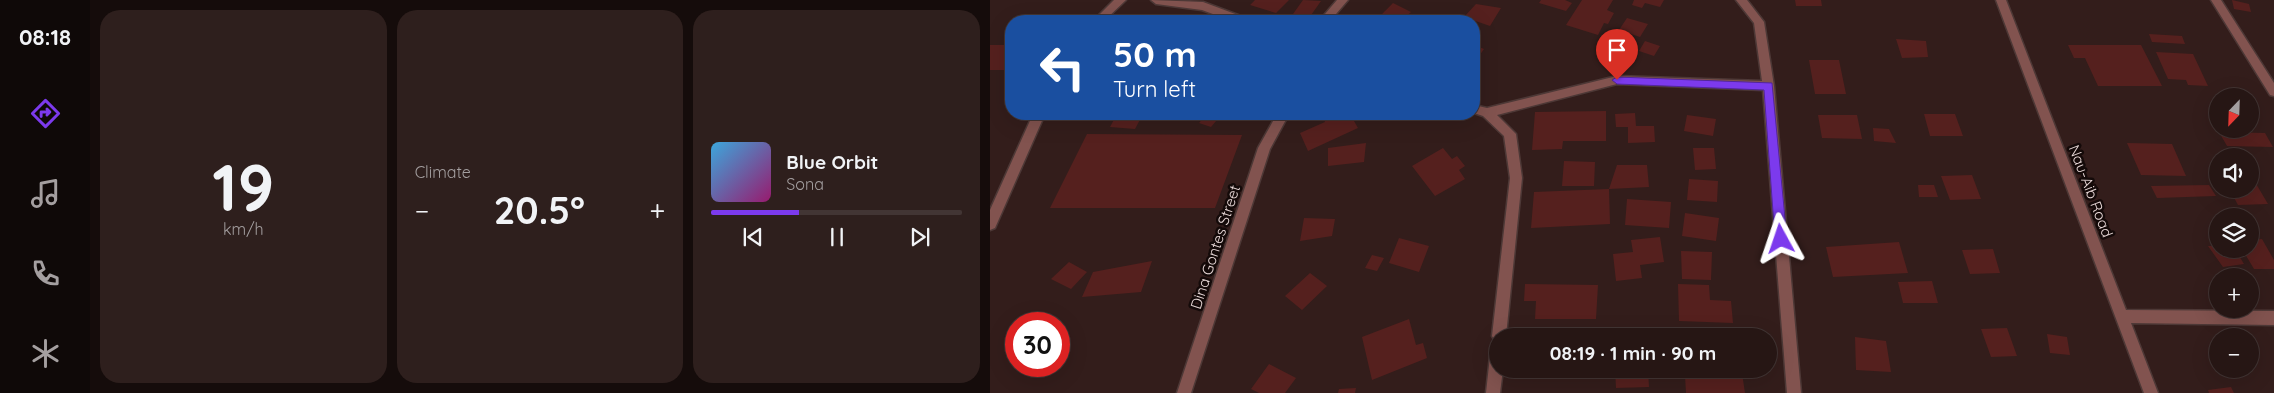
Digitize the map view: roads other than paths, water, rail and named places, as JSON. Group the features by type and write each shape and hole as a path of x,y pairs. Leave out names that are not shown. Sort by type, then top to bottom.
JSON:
{"street":[{"path":"1105,15 1121,0"},
{"path":"1156,0 1203,6 1226,15"},
{"path":"1329,15 1343,0"},
{"path":"1741,0 1759,22 1768,86 1794,393"},
{"name":"Nau-Aib Road","path":"2001,0 2151,393"},
{"path":"2216,0 2274,92"},
{"path":"1488,113 1617,80 1768,86"},
{"path":"1480,111 1488,113 1510,134 1516,178 1500,328"},
{"path":"990,224 1036,120"},
{"name":"Dina Gontes Street","path":"1184,393 1264,148 1280,120"},
{"path":"2121,316 2274,318"},
{"path":"1493,393 1495,378"}]}
